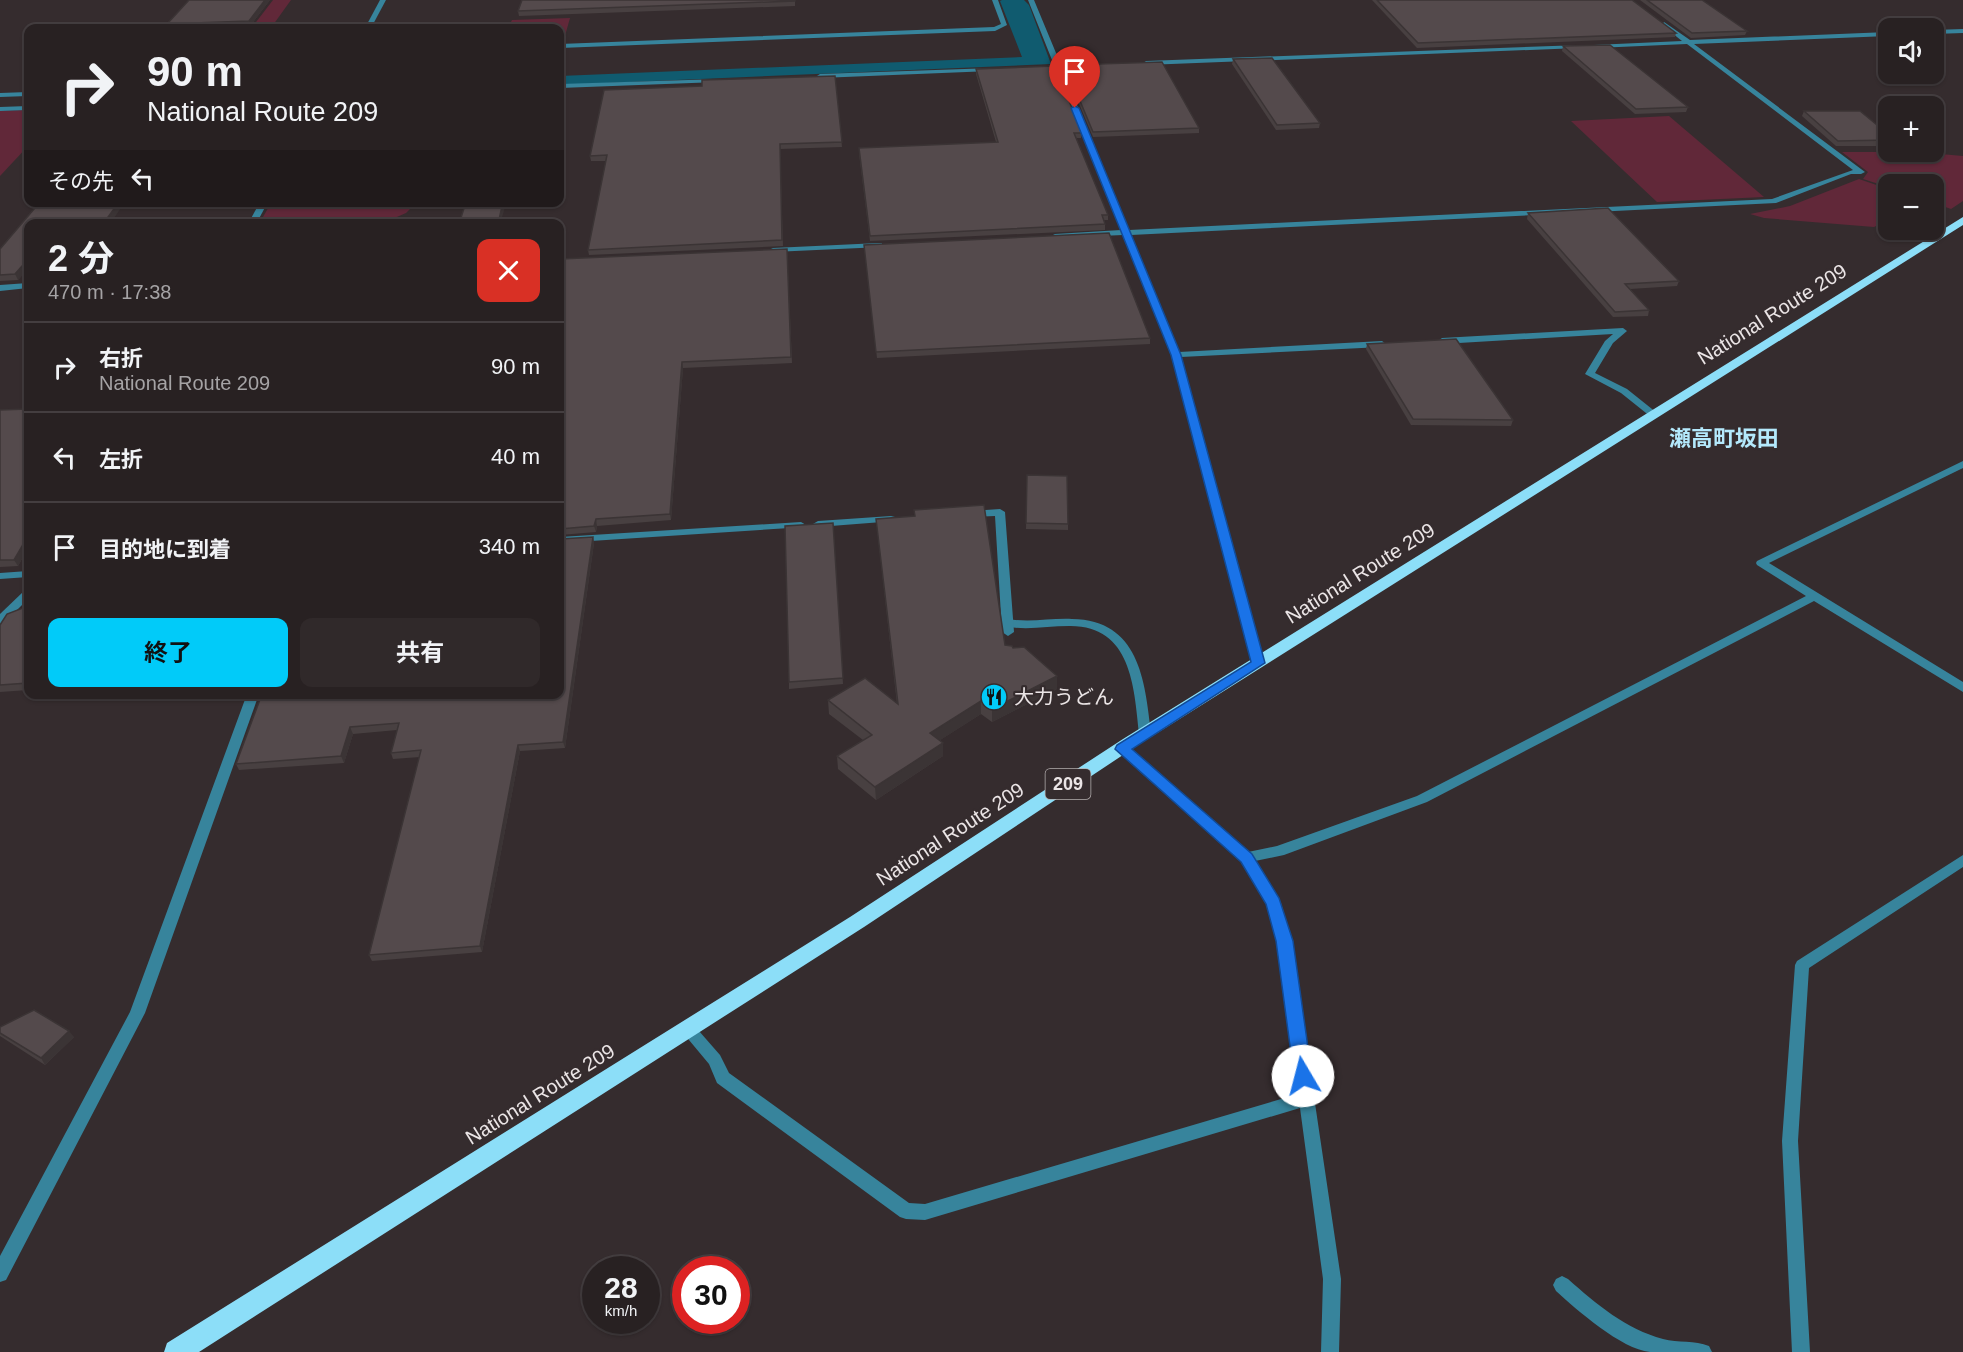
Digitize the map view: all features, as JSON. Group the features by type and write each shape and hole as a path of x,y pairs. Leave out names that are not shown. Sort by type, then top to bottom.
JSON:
{"highway":[{"name":"National Route 209","path":"176,1352 857,922 1145,733 1963,220"}],"street":[{"path":"370,24 383,0"},
{"path":"564,46 996,29 1004,26 995,0"},
{"path":"1031,0 1176,355 1258,663"},
{"path":"1044,237 1773,201 1850,172 1861,172 1660,21"},
{"path":"1944,32 1963,31"},
{"path":"1141,63 1878,34"},
{"path":"1035,68 1094,65"},
{"path":"811,76 999,69"},
{"path":"564,86 729,80"},
{"path":"0,95 24,94"},
{"path":"0,109 24,108"},
{"path":"760,251 890,244"},
{"path":"0,288 24,286"},
{"path":"1435,341 1623,331 1609,341 1590,374 1639,401 1654,415"},
{"path":"1176,355 1388,344"},
{"path":"1963,464 1761,564 1963,688"},
{"path":"964,514 1000,512 1008,628 1082,623 1103,629 1119,638 1137,674 1145,733"},
{"path":"564,540 905,518"},
{"path":"0,576 24,574"},
{"path":"1246,858 1279,851 1422,799 1814,596"},
{"path":"0,620 24,597"},
{"path":"0,1274 137,1013 251,699"},
{"path":"1122,749 1246,858 1274,903 1284,941 1332,1279 1330,1352"},
{"path":"1801,1352 1790,1141 1802,965 1963,860"},
{"path":"687,1028 715,1060 723,1078 906,1211 925,1212 1306,1099"},
{"path":"1562,1285 1588,1310 1621,1331 1661,1348 1703,1352"}],"shaded area":[{"path":"273,0 291,0 274,24 255,24"},
{"path":"570,18 564,39 564,24 510,24 512,20"},
{"path":"24,110 24,150 0,176 0,111"},
{"path":"1669,116 1764,197 1657,202 1571,121"},
{"path":"1842,152 1878,152 1878,162 1944,162 1944,154 1963,156 1963,201 1951,209 1944,207 1944,174 1878,174 1878,184 1863,179 1868,172"},
{"path":"1859,179 1878,186 1878,225 1874,227 1764,218 1750,214 1790,206"},
{"path":"269,207 412,207 406,213 392,219 262,219"}],"water":[{"path":"1024,0 1029,5 1051,64 564,85 564,76 1022,57 1000,1"}],"building":[{"path":"189,0 265,0 249,21 167,24"},
{"path":"522,0 795,0 795,1 518,11"},
{"path":"1377,0 1632,0 1676,33 1418,43"},
{"path":"1647,0 1702,0 1747,31 1692,33"},
{"path":"1610,45 1688,107 1636,109 1563,46"},
{"path":"1272,58 1320,123 1277,125 1233,59"},
{"path":"1162,62 1199,128 1093,132 1065,65"},
{"path":"1055,66 1082,133 1074,133 1108,215 1102,215 1105,224 870,236 859,148 998,142 976,69"},
{"path":"835,76 842,142 780,144 782,240 588,250 607,155 590,156 604,90 702,86 702,80"},
{"path":"1804,111 1860,111 1878,126 1878,140 1838,141"},
{"path":"36,207 115,207 107,219 26,219"},
{"path":"464,207 502,207 499,219 461,219"},
{"path":"1608,208 1679,281 1625,284 1649,310 1615,312 1528,213"},
{"path":"24,221 24,266 15,274 0,275 0,249"},
{"path":"1109,233 1150,338 876,352 864,245"},
{"path":"787,249 791,357 682,362 670,514 596,519 594,526 564,529 564,259"},
{"path":"1456,339 1513,420 1413,419 1367,344"},
{"path":"24,409 24,543 14,560 0,560 0,410"},
{"path":"1027,475 1067,476 1068,524 1026,523"},
{"path":"984,505 1005,645 1013,648 1024,647 1057,676 992,709 981,701 930,733 943,743 875,787 837,756 872,735 828,700 865,678 898,704 876,519 915,516 914,510"},
{"path":"833,523 843,678 789,682 785,526"},
{"path":"593,537 563,742 518,745 480,946 369,955 421,750 391,753 399,723 350,727 341,756 236,764 260,699 564,699 564,539"},
{"path":"24,608 24,683 0,685 0,625 7,614"},
{"path":"34,1010 69,1031 41,1058 0,1033 0,1027"}],"place":[{"name":"大力うどん","path":"994,697"}],"district":[{"name":"瀬高町坂田","path":"1724,438"}],"route":[{"path":"1075,108 1176,355 1258,663 1122,749 1246,858 1274,903 1284,941 1303,1076"}]}
